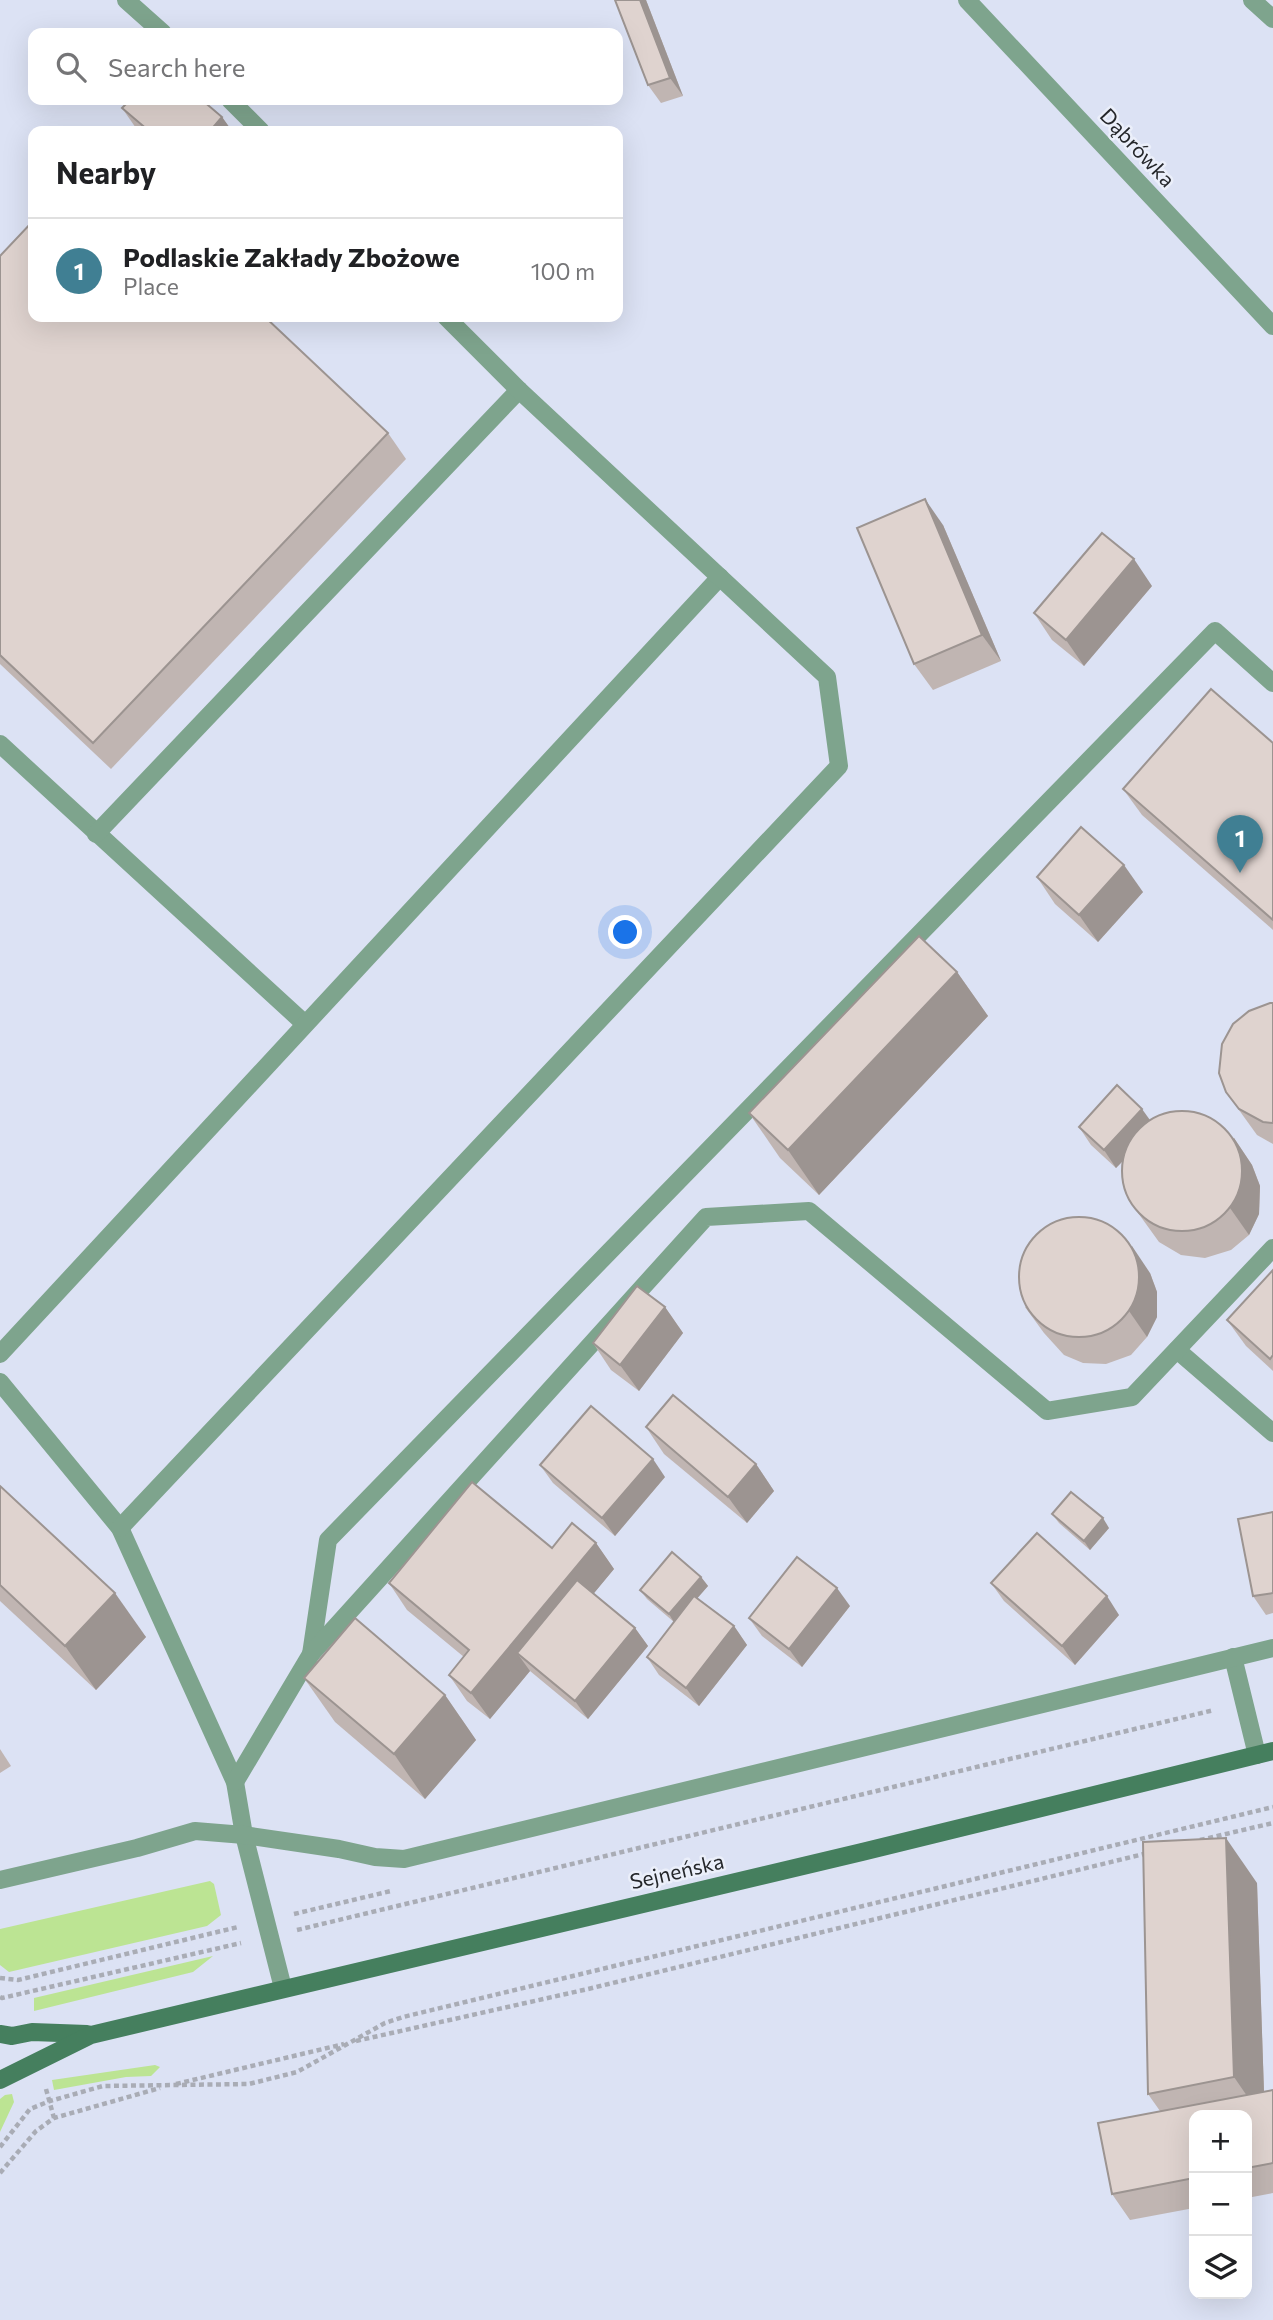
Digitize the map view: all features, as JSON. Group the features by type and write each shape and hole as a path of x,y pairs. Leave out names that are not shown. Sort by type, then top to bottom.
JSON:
{"main road":[{"name":"Sejneńska","path":"0,2080 91,2035 1265,1753"},
{"name":"Sejneńska","path":"0,2034 12,2036 32,2032 91,2035"}],"street":[{"path":"126,0 157,28"},
{"name":"Dąbrówka","path":"967,0 1273,327"},
{"path":"1252,0 1273,19"},
{"path":"235,105 256,126"},
{"path":"120,1528 839,765 827,677 519,390 451,322"},
{"path":"96,834 519,390"},
{"path":"0,1354 720,577"},
{"path":"311,1654 328,1539 1215,631 1273,683"},
{"path":"0,744 305,1024"},
{"path":"235,1783 311,1654 706,1217 809,1211 1047,1411 1132,1397 1273,1248"},
{"path":"1177,1350 1273,1433"},
{"path":"0,1382 120,1528 235,1783 244,1835 283,1988"},
{"path":"0,1880 137,1848 195,1831 244,1835 375,1857 404,1859 1273,1648"},
{"path":"1233,1657 1244,1703 1265,1753"}],"path":[{"path":"0,1997 270,1936 1244,1703"},
{"path":"0,2147 30,2109 103,2086 249,2084 297,2072 403,2017 1273,1807"},
{"path":"1192,1842 1273,1823"},
{"path":"0,2173 36,2131 54,2118 351,2042 601,1986 1152,1852"}],"shaded area":[{"path":"0,0 1273,0 1273,2320 0,2320"}],"green space":[{"path":"210,1881 214,1884 221,1915 207,1926 9,1972 0,1965 0,1929"},
{"path":"213,1956 193,1972 34,2011 34,1998"},
{"path":"155,2065 160,2067 151,2076 126,2077 54,2090 52,2080"},
{"path":"12,2094 14,2102 0,2132 0,2099"}],"building":[{"path":"615,0 640,0 670,78 648,85"},
{"path":"125,105 208,105 222,117 214,126 143,126 122,108"},
{"path":"28,226 28,322 270,322 388,433 93,743 0,655 0,256"},
{"path":"925,499 982,635 914,664 857,528"},
{"path":"1102,533 1134,559 1066,640 1034,613"},
{"path":"1211,689 1273,743 1273,920 1123,789"},
{"path":"1081,827 1124,865 1079,915 1037,877"},
{"path":"919,936 957,972 788,1150 749,1113"},
{"path":"1273,1003 1273,1123 1263,1122 1239,1109 1226,1092 1219,1073 1222,1044 1233,1024 1249,1011"},
{"path":"1117,1085 1142,1109 1104,1150 1079,1127"},
{"path":"1182,1111 1205,1115 1225,1128 1238,1148 1242,1171 1238,1194 1225,1214 1205,1227 1182,1231 1159,1227 1139,1214 1126,1194 1122,1171 1126,1148 1139,1128 1159,1115"},
{"path":"1079,1217 1102,1221 1122,1234 1135,1254 1139,1277 1135,1300 1122,1320 1102,1333 1079,1337 1056,1333 1036,1320 1023,1300 1019,1277 1023,1254 1036,1234 1056,1221"},
{"path":"1273,1270 1273,1355 1270,1359 1227,1320"},
{"path":"637,1286 665,1307 620,1365 593,1343"},
{"path":"673,1395 756,1464 728,1497 646,1427"},
{"path":"591,1406 653,1459 602,1518 540,1465"},
{"path":"472,1482 552,1548 572,1523 596,1543 471,1693 449,1675 469,1650 389,1583"},
{"path":"0,1486 115,1593 65,1646 0,1585"},
{"path":"1071,1492 1103,1518 1084,1541 1052,1514"},
{"path":"1273,1512 1273,1593 1253,1596 1238,1519"},
{"path":"1037,1533 1107,1596 1062,1646 991,1583"},
{"path":"672,1552 701,1577 669,1614 640,1590"},
{"path":"797,1557 837,1588 789,1649 749,1618"},
{"path":"577,1580 635,1628 575,1701 517,1653"},
{"path":"694,1596 734,1626 686,1688 647,1657"},
{"path":"355,1618 445,1695 394,1754 304,1678"},
{"path":"1226,1838 1234,2077 1148,2094 1143,1842"},
{"path":"1273,2090 1273,2163 1252,2167 1252,2110 1189,2110 1189,2179 1112,2194 1098,2123"}],"place":[{"name":"Podlaskie Zakłady Zbożowe","path":"1240,873"}]}
